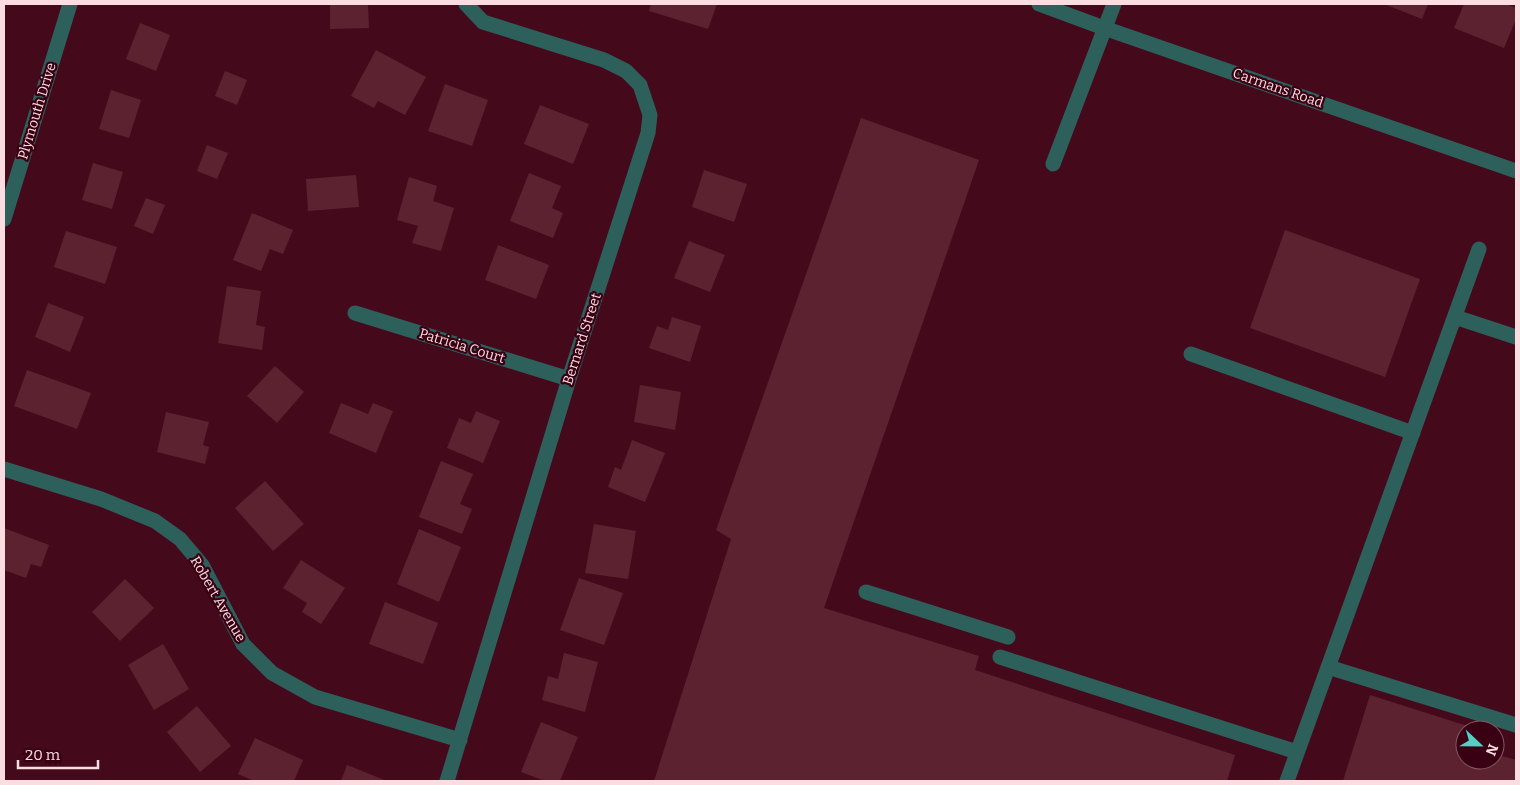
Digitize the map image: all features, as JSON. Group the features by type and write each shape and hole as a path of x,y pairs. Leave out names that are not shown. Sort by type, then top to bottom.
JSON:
{"street":[{"name":"Plymouth Drive","path":"4,219 70,4"},
{"name":"Bernard Street","path":"447,781 569,379 648,133 650,115 640,85 626,71 604,60 483,22 466,4"},
{"name":"Carmans Road","path":"1040,4 1516,171"},
{"path":"1054,164 1114,4"},
{"path":"1287,781 1479,249"},
{"name":"Patricia Court","path":"355,313 569,379"},
{"path":"1455,317 1516,338"},
{"path":"1191,354 1413,433"},
{"name":"Robert Avenue","path":"4,469 101,499 155,521 180,539 202,565 243,644 272,673 316,696 460,740"},
{"path":"866,592 1008,637"},
{"path":"1000,657 1297,752"},
{"path":"1328,666 1516,725"}],"building":[{"path":"330,4 368,4 369,28 330,29"},
{"path":"651,4 717,4 708,29 649,11"},
{"path":"1384,4 1428,4 1422,19"},
{"path":"1464,4 1506,4 1516,8 1516,19 1504,48 1454,28"},
{"path":"140,23 170,35 156,71 126,59"},
{"path":"376,50 426,77 405,115 378,101 374,108 351,96"},
{"path":"225,71 247,80 237,105 215,96"},
{"path":"445,84 488,100 472,146 428,131"},
{"path":"111,90 141,100 129,138 99,129"},
{"path":"540,105 589,124 573,164 524,144"},
{"path":"861,118 979,160 824,608 979,656 975,670 1235,755 1227,781 654,781 731,539 716,530"},
{"path":"207,145 228,153 217,179 197,171"},
{"path":"93,163 123,172 112,209 82,200"},
{"path":"704,170 747,184 734,222 692,207"},
{"path":"529,173 561,186 552,208 563,213 553,238 510,221"},
{"path":"356,175 359,207 308,211 306,179"},
{"path":"409,177 437,186 433,201 454,208 441,251 412,243 418,226 397,220"},
{"path":"146,198 165,205 153,234 134,226"},
{"path":"252,213 293,230 283,254 270,249 261,271 233,260"},
{"path":"1285,230 1420,279 1385,377 1250,328"},
{"path":"66,231 117,247 105,284 54,267"},
{"path":"689,241 725,255 710,292 674,278"},
{"path":"498,245 549,265 536,299 485,280"},
{"path":"227,286 261,291 256,325 265,327 262,350 218,343"},
{"path":"48,303 84,317 70,352 35,337"},
{"path":"672,317 701,326 690,362 649,348 657,326 668,330"},
{"path":"275,366 304,392 277,423 247,396"},
{"path":"27,370 91,393 77,429 14,406"},
{"path":"640,385 681,392 675,430 634,422"},
{"path":"341,403 368,414 373,403 393,411 376,453 329,433"},
{"path":"476,411 500,421 483,463 447,448 459,418 471,423"},
{"path":"166,412 209,422 203,445 209,447 205,464 157,452"},
{"path":"632,440 665,453 645,502 608,487 615,467 621,470"},
{"path":"441,461 473,474 460,504 472,509 462,534 419,517"},
{"path":"265,481 304,524 273,551 235,508"},
{"path":"594,524 636,531 628,579 585,573"},
{"path":"4,528 49,545 41,567 31,564 26,578 4,570"},
{"path":"419,529 461,547 439,602 397,584"},
{"path":"301,560 345,588 321,624 302,612 307,603 283,588"},
{"path":"579,578 623,593 604,645 560,630"},
{"path":"125,579 154,608 120,641 92,612"},
{"path":"385,602 438,623 423,664 369,644"},
{"path":"163,644 189,689 154,710 128,665"},
{"path":"564,653 598,662 585,712 542,700 548,676 558,679"},
{"path":"1370,695 1455,722 1455,770 1505,770 1505,757 1516,760 1516,781 1343,781"},
{"path":"197,706 231,746 200,772 167,732"},
{"path":"541,722 578,737 560,781 545,781 521,772"},
{"path":"255,738 303,760 294,781 254,781 238,774"},
{"path":"347,765 387,781 341,781"}]}
